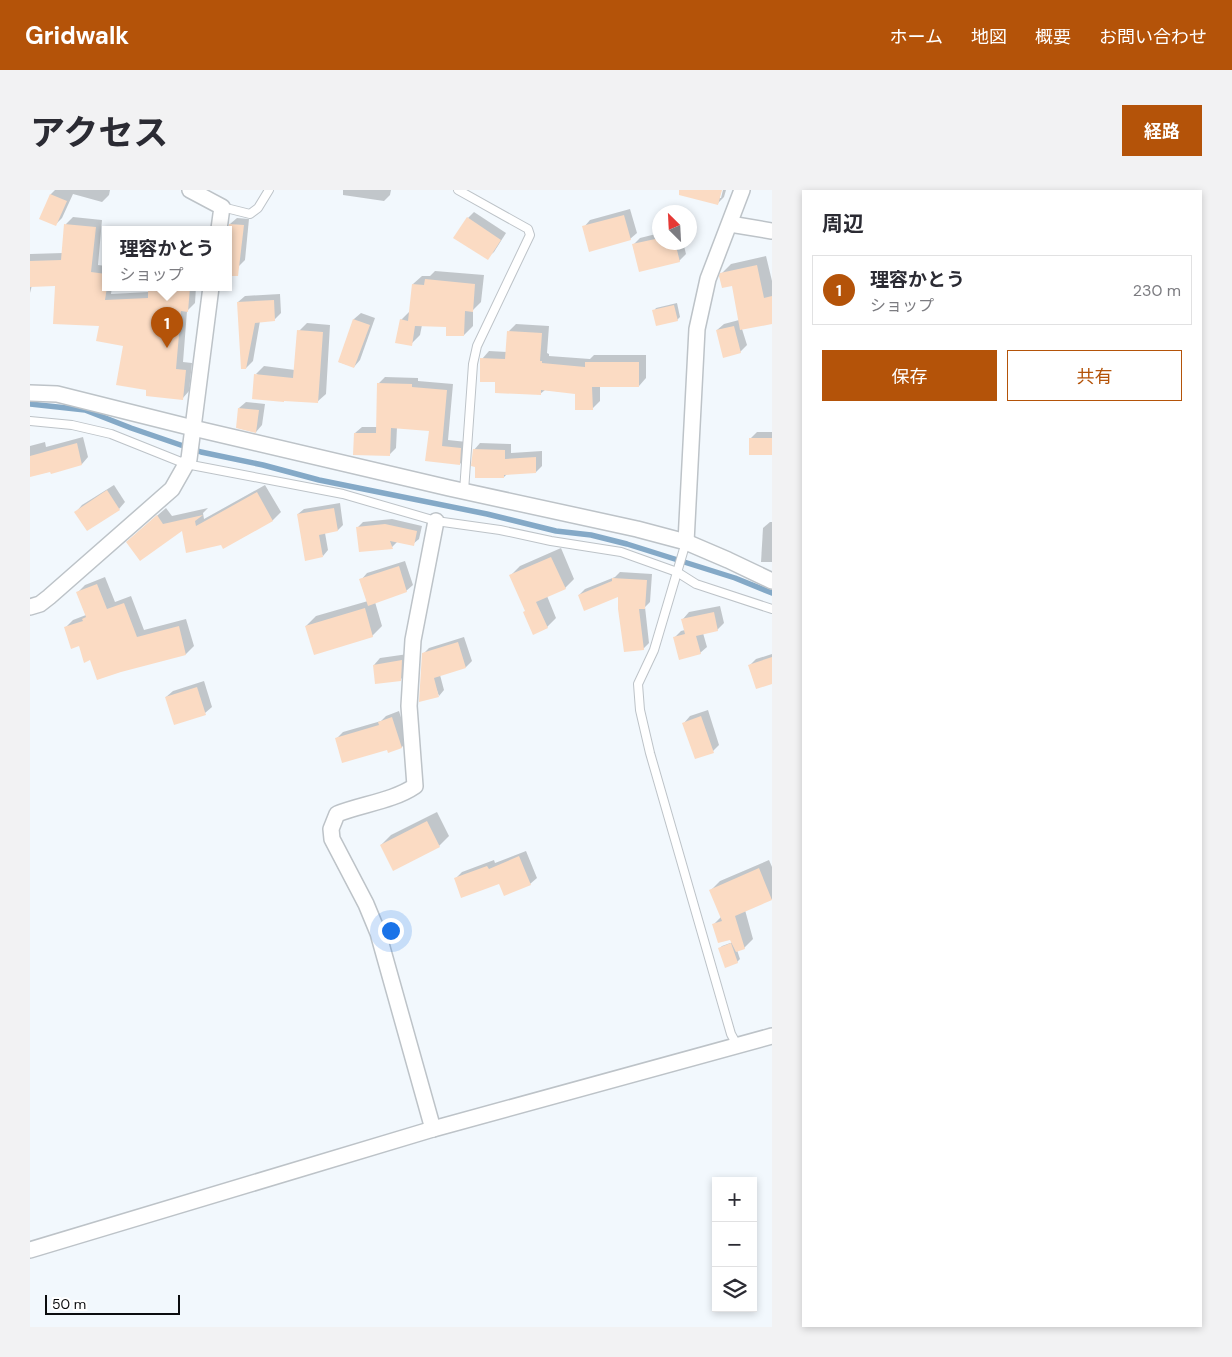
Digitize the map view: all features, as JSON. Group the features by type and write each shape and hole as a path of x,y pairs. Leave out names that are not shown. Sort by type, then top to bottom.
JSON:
{"street":[{"path":"190,190 222,207 219,226"},
{"path":"685,546 697,329 708,279 742,190"},
{"path":"730,224 772,231"},
{"path":"30,607 40,604 172,489 187,462 211,291"},
{"path":"30,393 57,394 193,428 636,529 728,560 772,581"},
{"path":"433,1130 378,933 366,904 332,840 331,829 337,814 354,807 404,793 415,786 409,706 413,640 436,522"},
{"path":"30,1250 433,1130 772,1036"}],"lane":[{"path":"222,207 250,214 258,208 269,190"},
{"path":"458,190 528,229 530,235 477,346 473,364 464,491"},
{"path":"30,421 72,425 111,434 187,462 343,494 436,522 500,530 551,541 621,552 678,571 696,584 772,609"},
{"path":"685,546 654,650 638,684 640,710 650,753 731,1034 737,1046"}],"building":[{"path":"679,190 722,190 718,205 679,195"},
{"path":"50,194 67,201 56,226 39,219"},
{"path":"624,215 631,240 589,252 582,226"},
{"path":"467,217 501,240 488,260 453,238"},
{"path":"64,224 96,227 91,272 102,273 102,291 106,291 105,300 148,298 148,291 190,291 188,312 181,311 176,369 186,370 183,400 146,396 146,390 116,385 123,346 96,341 99,326 53,324 55,286 30,287 30,261 61,260"},
{"path":"229,224 244,225 238,276 232,276 232,226 229,226"},
{"path":"652,240 652,250 677,250 680,262 639,272 632,244"},
{"path":"757,265 764,298 772,296 772,324 740,330 732,286 722,288 719,276 720,273"},
{"path":"425,279 475,284 473,312 465,311 464,336 446,336 446,327 415,326 412,346 395,343 400,319 408,321 412,284 424,285"},
{"path":"274,300 275,321 255,323 246,369 241,369 237,302"},
{"path":"674,305 678,321 656,326 652,310"},
{"path":"353,319 370,325 354,368 338,362"},
{"path":"734,326 741,353 723,358 716,330"},
{"path":"297,330 323,332 318,403 252,399 254,374 293,378"},
{"path":"507,331 542,333 540,361 542,363 585,367 585,362 639,362 639,387 592,387 593,410 575,410 575,394 541,390 541,395 495,393 495,382 480,382 480,358 505,359"},
{"path":"377,383 412,384 412,387 447,390 442,446 461,448 460,465 425,461 429,431 391,428 390,456 353,455 354,433 376,433"},
{"path":"238,408 259,410 256,433 236,428"},
{"path":"749,438 772,438 772,455 749,455"},
{"path":"77,443 82,465 51,474 50,472 30,477 30,456"},
{"path":"473,449 505,450 505,459 536,457 536,473 504,475 504,478 475,478 475,467 471,466"},
{"path":"107,490 120,510 87,531 74,512"},
{"path":"257,492 273,521 223,549 221,545 186,553 182,531 140,561 126,542 157,515 163,524 203,515 195,521 196,526"},
{"path":"334,508 338,531 319,535 323,557 305,561 297,514"},
{"path":"385,524 417,531 414,546 390,541 393,549 359,552 356,527"},
{"path":"551,557 566,589 536,602 548,628 533,635 509,575"},
{"path":"399,566 407,592 368,606 359,579"},
{"path":"612,578 647,580 645,609 639,609 644,650 624,652 618,597 584,611 578,595 612,581"},
{"path":"97,584 107,609 124,603 137,637 179,626 186,655 97,680 90,660 84,663 79,646 71,649 64,627 83,621 82,619 86,617 76,592"},
{"path":"365,608 373,637 314,655 305,626"},
{"path":"714,612 718,631 696,636 701,654 679,660 673,637 685,634 681,619"},
{"path":"458,642 466,668 434,678 439,697 419,702 422,653"},
{"path":"772,657 772,684 756,689 748,665"},
{"path":"402,660 401,681 375,684 373,665"},
{"path":"197,687 206,715 174,725 165,697"},
{"path":"701,716 714,753 695,759 682,723"},
{"path":"392,717 402,748 388,753 387,750 342,763 335,738 379,725 378,722"},
{"path":"427,821 440,847 393,871 380,845"},
{"path":"519,856 531,885 504,896 499,884 461,898 454,878 487,866 489,869"},
{"path":"759,868 772,900 735,916 745,949 736,952 730,940 718,943 712,924 722,921 709,890"},
{"path":"731,943 738,963 725,968 718,948"}],"waterway":[{"path":"30,404 85,410 201,452 263,465 319,480 487,514 556,531 591,535 627,544 735,578 772,593"}],"place":[{"name":"理容かとう","path":"167,348"}]}
